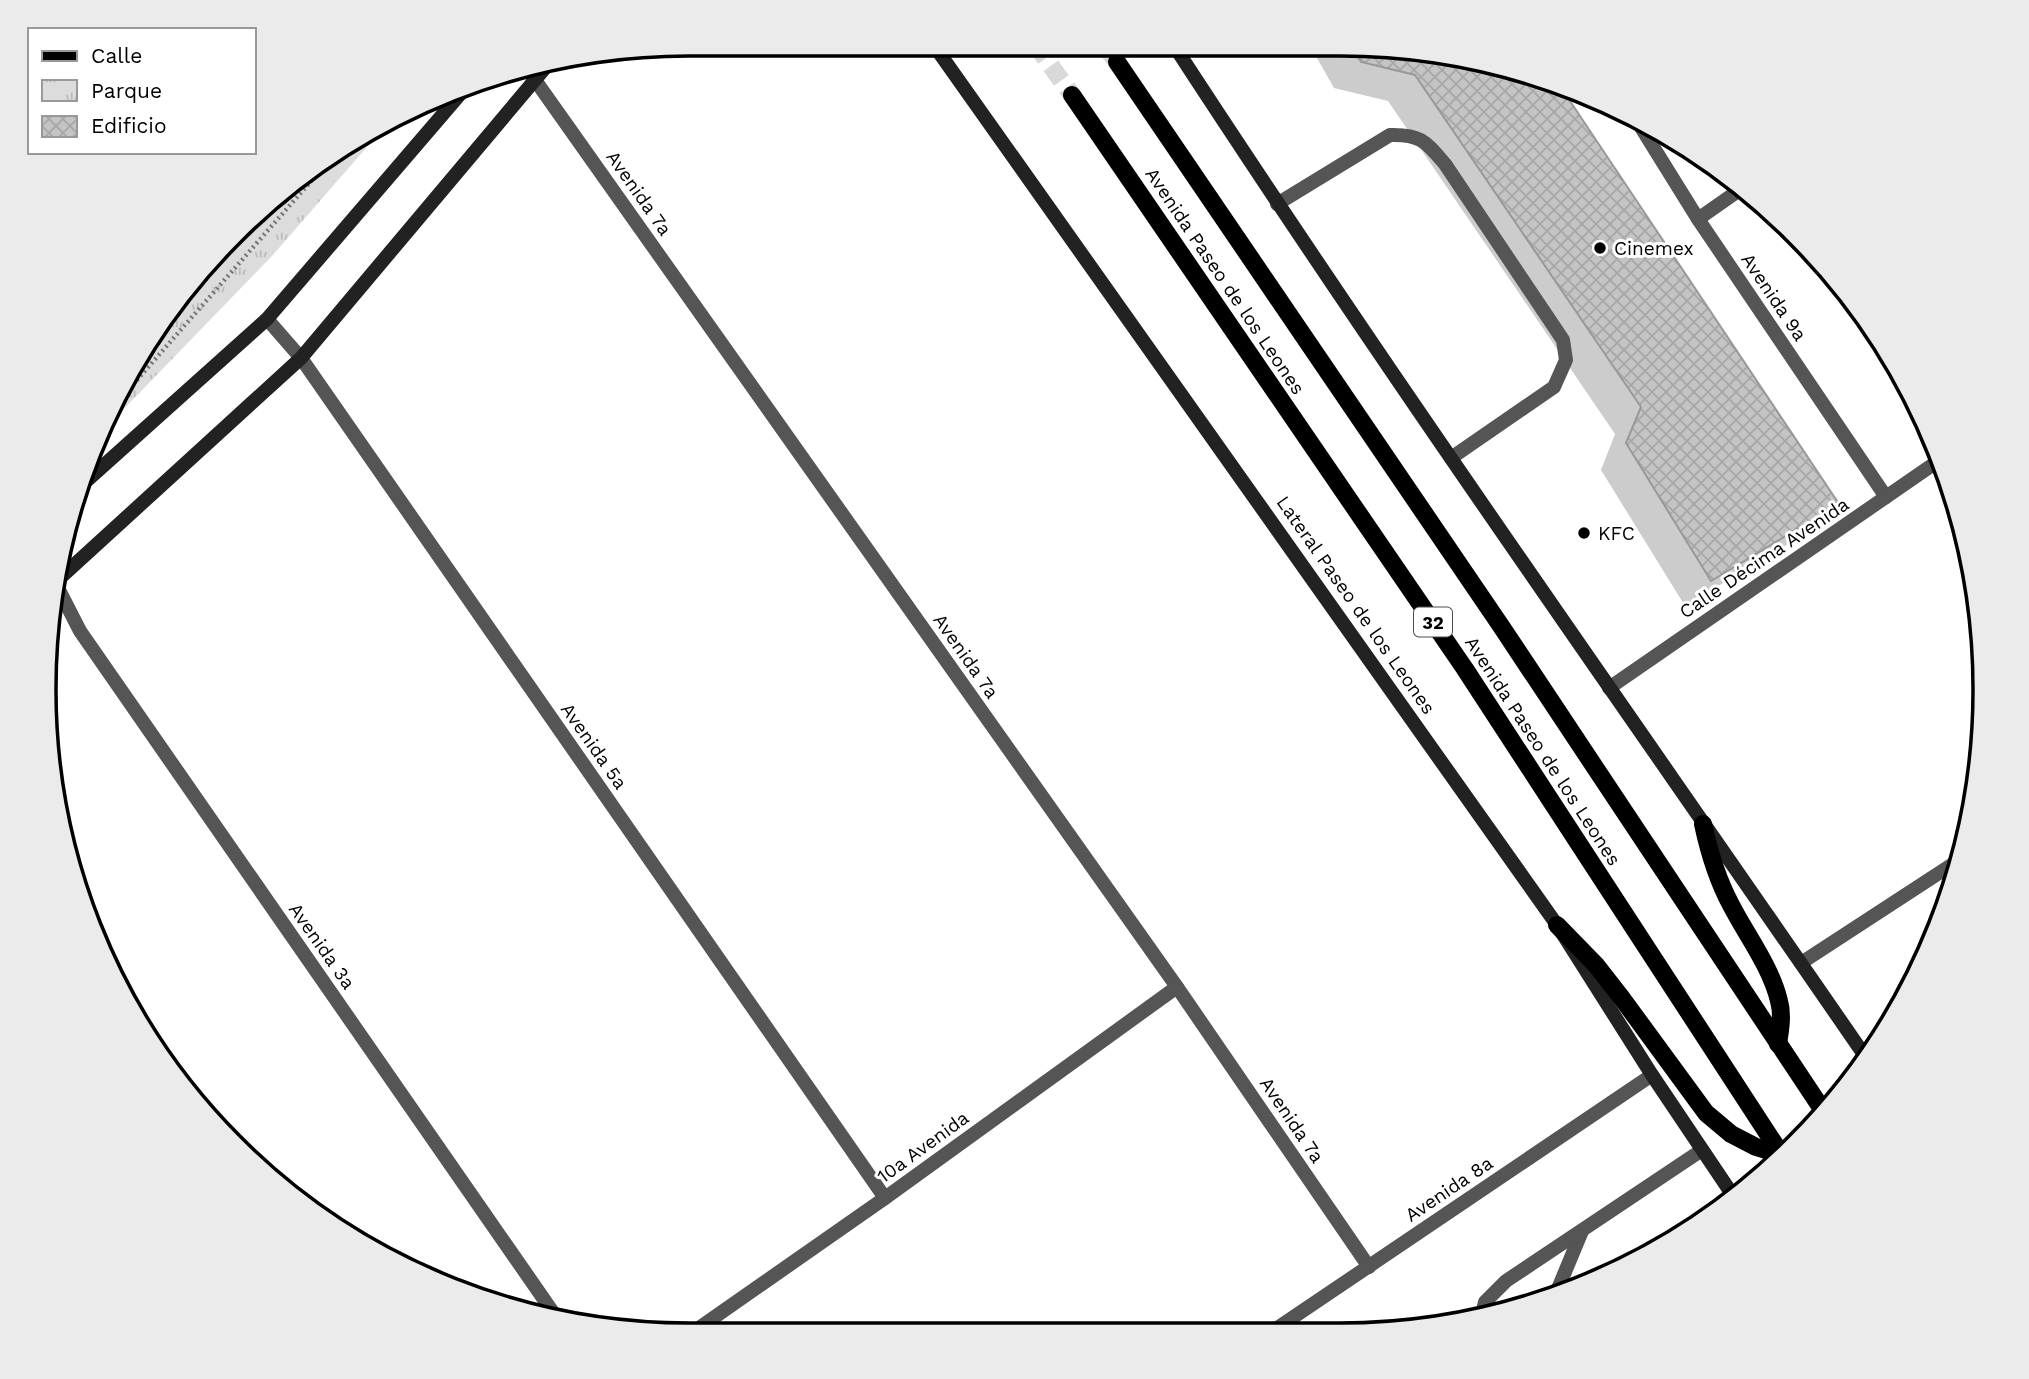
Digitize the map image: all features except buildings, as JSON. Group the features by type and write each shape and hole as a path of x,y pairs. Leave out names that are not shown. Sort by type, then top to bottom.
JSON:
{"main road":[{"name":"Avenida Paseo de los Leones","path":"1116,62 1501,625 1819,1104"},
{"name":"Avenida Paseo de los Leones","path":"1072,95 1465,669 1776,1147"},
{"path":"1703,824 1711,858 1725,892 1779,1001 1781,1019 1778,1044"},
{"path":"1558,925 1622,997 1706,1113 1731,1134 1771,1152"}],"street":[{"name":"Lateral Paseo de los Leones","path":"943,56 1558,925 1651,1075 1729,1189"},
{"path":"1181,56 1277,204 1860,1049"},
{"name":"Avenida 7a","path":"533,76 1177,987 1369,1266"},
{"path":"67,571 301,358 528,77"},
{"path":"94,474 267,319 454,102"},
{"path":"1277,204 1390,135 1408,134 1426,141 1445,164 1563,340 1566,360 1555,387 1451,458"},
{"name":"Avenida 9a","path":"1646,136 1698,219 1886,497"},
{"path":"1698,219 1734,194"},
{"name":"Avenida 5a","path":"267,319 301,358 884,1198"},
{"name":"Calle Décima Avenida","path":"1609,688 1932,465"},
{"name":"Avenida 3a","path":"62,598 80,631 549,1307"},
{"path":"1801,963 1946,868"},
{"name":"10a Avenida","path":"706,1323 1177,987"},
{"name":"Avenida 8a","path":"1285,1323 1651,1075"},
{"path":"1484,1306 1506,1280 1702,1150"},
{"path":"1561,1282 1583,1229"}],"path":[{"path":"139,377 308,184"}],"green space":[{"path":"371,142 272,256 119,414 163,338 213,272 272,213 304,187"}],"tunnel":[{"path":"1044,56 1072,95"},
{"path":"1112,56 1117,62"}],"place":[{"name":"Cinemex","path":"1600,248"},
{"name":"KFC","path":"1584,533"}]}
